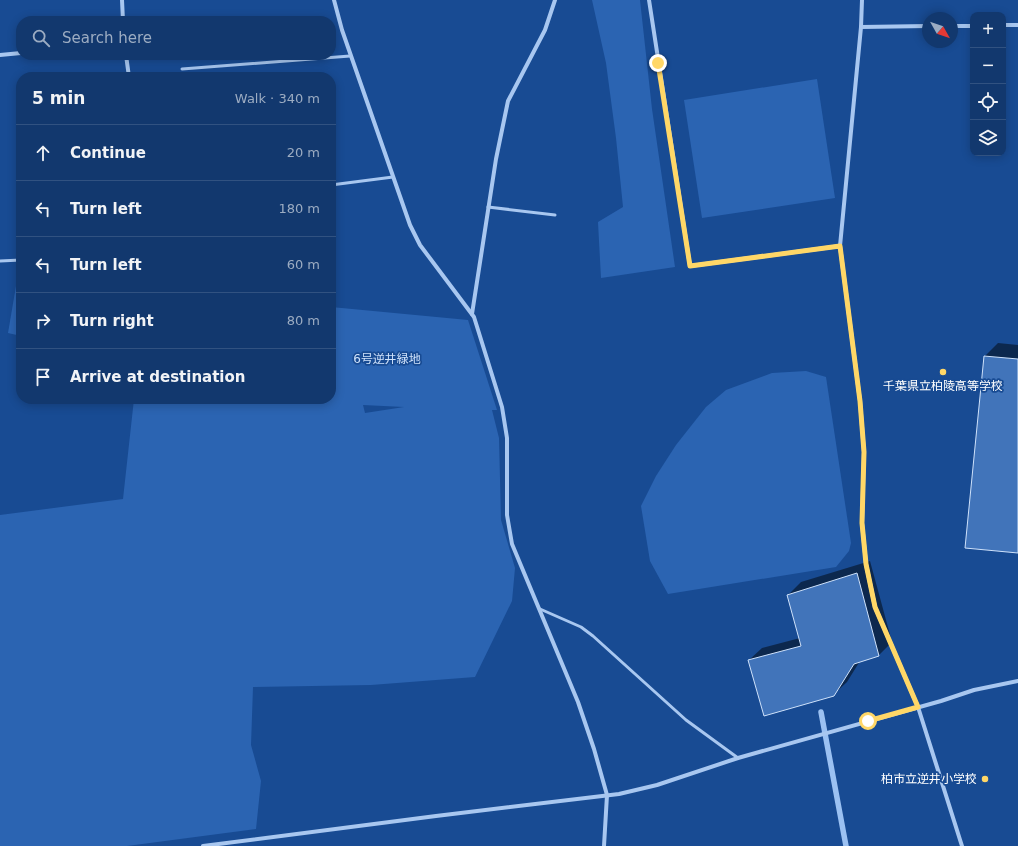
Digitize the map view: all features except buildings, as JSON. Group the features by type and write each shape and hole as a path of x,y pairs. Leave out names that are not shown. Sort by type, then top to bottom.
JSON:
{"street":[{"path":"122,0 123,16"},
{"path":"334,0 350,56 410,225 420,245 474,317 502,407 507,438 507,515 512,544 578,702 607,796 604,846"},
{"path":"472,314 488,207 508,101 545,30 555,0"},
{"path":"649,0 690,266 840,246"},
{"path":"862,0 862,27 840,246 860,401 864,452 862,523 866,564 875,607 918,707 962,846"},
{"path":"1006,25 1018,25"},
{"path":"862,27 922,26"},
{"path":"958,26 970,26"},
{"path":"0,55 16,53"},
{"path":"127,60 128,72"},
{"path":"203,846 607,796 657,785 738,758 974,690 1018,682"}],"lane":[{"path":"336,57 350,56"},
{"path":"182,69 298,60"},
{"path":"336,184 393,176"},
{"path":"488,207 555,215"},
{"path":"0,261 16,260"},
{"path":"540,609 580,627 593,636 686,720 738,758"}],"green space":[{"path":"592,0 640,0 652,109 675,267 601,278 598,222 623,207 606,63"},
{"path":"817,79 835,198 702,218 684,100"},
{"path":"16,286 16,335 8,333"},
{"name":"6号逆井緑地","path":"336,307 468,320 497,410 492,410 499,438 501,520 515,568 512,601 475,677 371,685 253,687 251,745 261,781 256,829 127,846 0,846 0,515 123,499 133,404 336,404","holes":["363,405 404,407 365,413"]},
{"path":"806,371 826,377 851,543 849,551 836,567 668,594 650,561 641,506 656,476 676,445 706,407 726,390 772,373"}],"waterway":[{"path":"821,712 846,846"}],"place":[{"name":"千葉県立柏陵高等学校","path":"943,372"},
{"name":"柏市立逆井小学校","path":"985,779"}],"route":[{"path":"658,63 690,266 840,246 860,401 864,452 862,523 866,564 875,607 918,707 868,721"}]}
